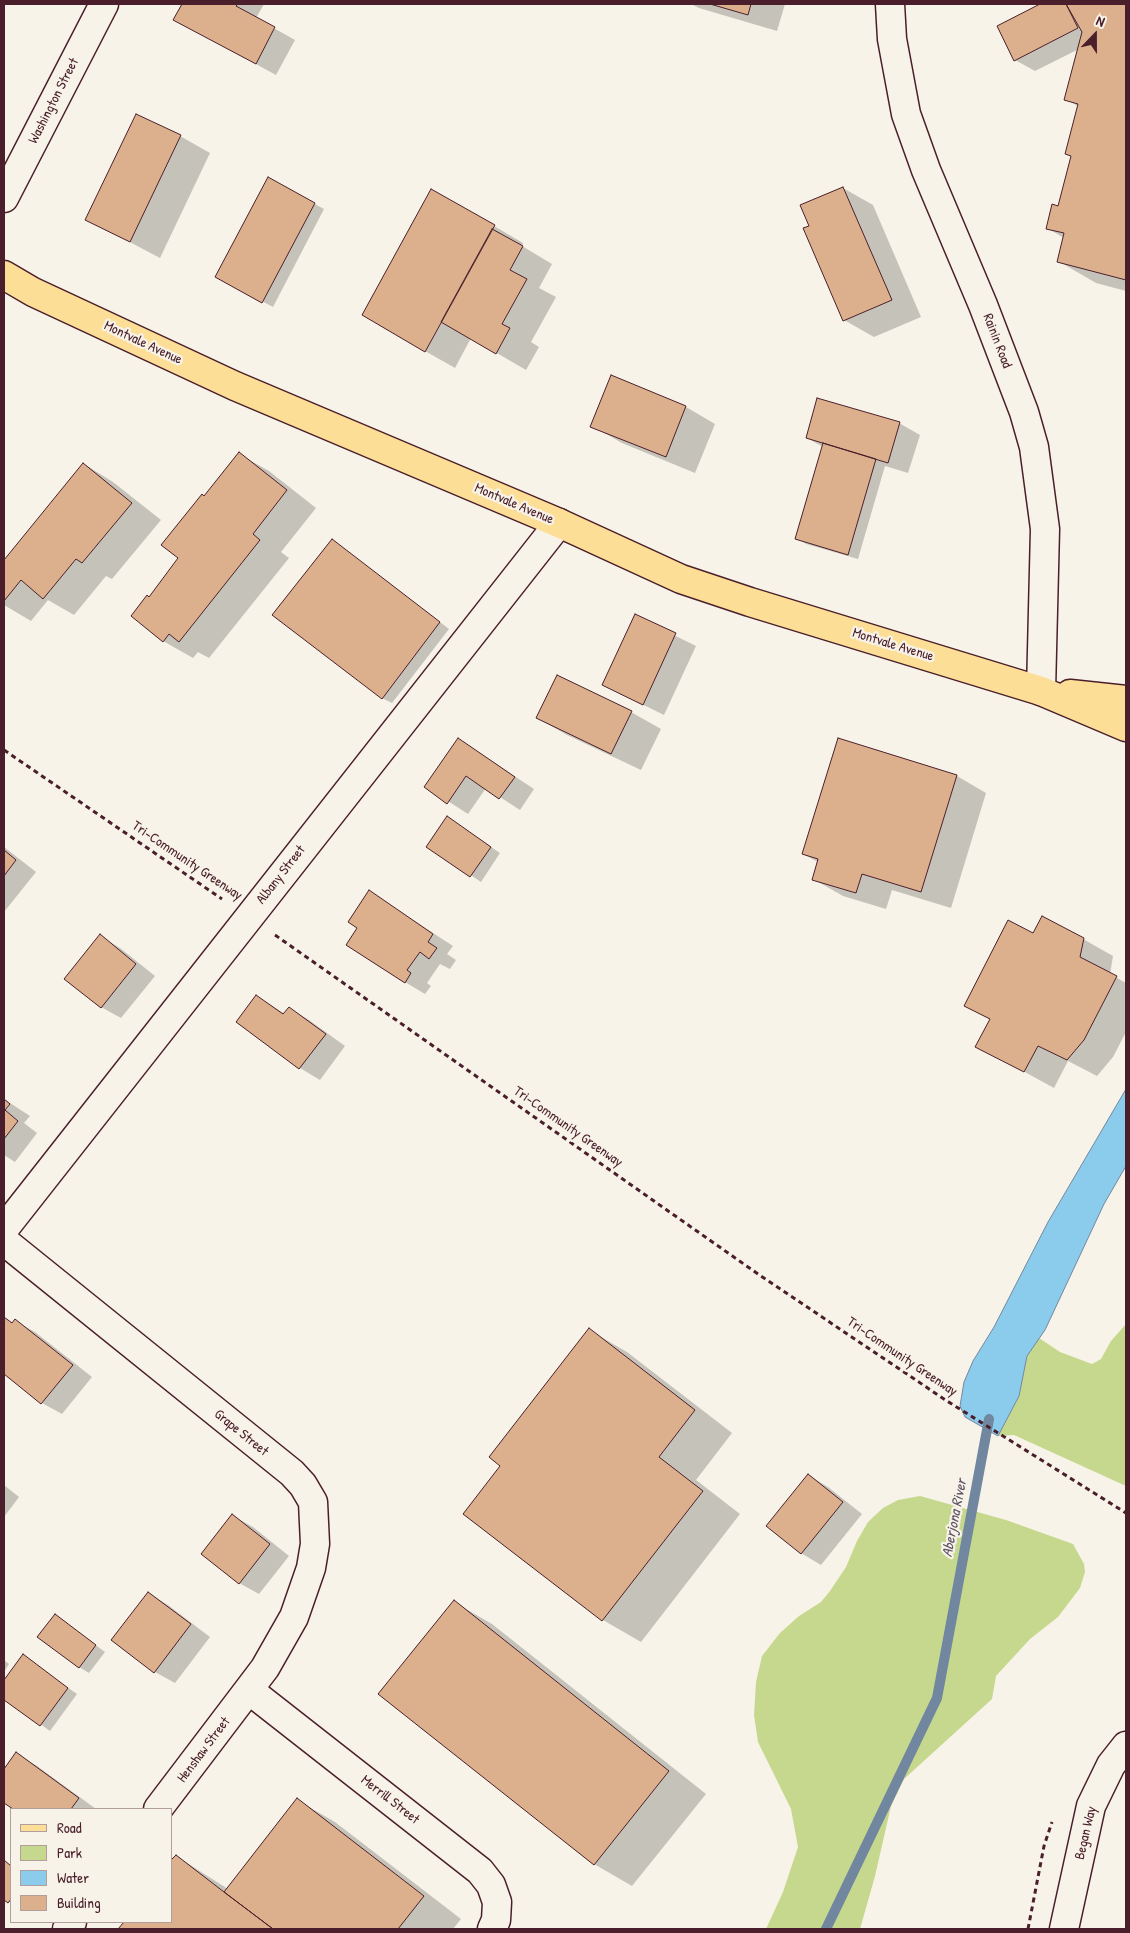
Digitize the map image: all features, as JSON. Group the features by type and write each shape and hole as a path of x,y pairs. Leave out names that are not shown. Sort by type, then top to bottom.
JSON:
{"main road":[{"name":"Montvale Avenue","path":"4,275 33,292 235,386 559,523 681,579 750,602 1041,690 1126,727"},
{"name":"Montvale Avenue","path":"1041,690 1126,700"}],"street":[{"name":"Washington Street","path":"4,198 104,4"},
{"name":"Rainin Road","path":"890,4 894,48 906,114 926,170 1024,412 1034,447 1041,484 1045,529 1041,690"},
{"name":"Albany Street","path":"4,1229 559,523"},
{"name":"Grape Street","path":"4,1241 292,1473 310,1496 315,1518 315,1544 304,1589 294,1617 279,1646 249,1690"},
{"name":"Henshaw Street","path":"159,1808 249,1690"},
{"name":"Merrill Street","path":"249,1690 480,1871 492,1885 497,1902 496,1920 492,1929"},
{"name":"Began Way","path":"1064,1929 1091,1806 1111,1765 1126,1746"}],"path":[{"name":"Tri-Community Greenway","path":"4,750 248,917 750,1268 947,1401 1126,1514"}],"green space":[{"path":"1126,1324 1126,1486 1014,1435 998,1436 1019,1396 1027,1356 1039,1338 1060,1352 1092,1364 1101,1359 1111,1341"},
{"path":"920,1496 1006,1520 1073,1544 1084,1564 1085,1572 1080,1588 1058,1617 1030,1639 996,1676 992,1699 904,1779 891,1806 875,1876 860,1929 766,1929 783,1892 798,1847 791,1809 758,1742 754,1715 756,1682 762,1656 780,1633 799,1616 821,1602 830,1591 846,1567 857,1541 868,1522 883,1508 898,1500"}],"water":[{"path":"1126,1089 1126,1166 1104,1204 1045,1330 1027,1356 1019,1396 998,1436 965,1417 960,1406 964,1382 973,1361 994,1327 1048,1222"}],"building":[{"path":"182,4 238,4 236,6 275,27 256,64 173,20"},
{"path":"710,4 751,4 748,15"},
{"path":"1040,4 1066,4 1078,28 1014,61 997,26"},
{"path":"1066,4 1126,4 1126,280 1057,262 1064,233 1046,229 1052,204 1058,206 1071,156 1065,154 1078,104 1064,100 1082,32"},
{"path":"136,114 181,135 130,242 85,220"},
{"path":"268,177 315,203 262,303 215,277"},
{"path":"843,187 892,300 843,321 803,228 809,226 800,205"},
{"path":"431,189 495,225 425,352 362,315"},
{"path":"492,229 523,246 510,270 527,279 502,324 510,328 496,354 441,322"},
{"path":"611,375 686,406 666,457 590,427"},
{"path":"817,398 900,422 888,463 806,438"},
{"path":"823,443 876,459 848,555 795,539"},
{"path":"239,452 287,490 253,534 260,540 179,642 169,634 163,642 131,616 147,595 149,597 178,558 161,545"},
{"path":"83,463 132,503 82,563 76,559 43,599 21,580 4,601 4,560"},
{"path":"332,539 440,622 382,699 272,615"},
{"path":"635,614 676,633 643,705 602,685"},
{"path":"557,675 632,711 611,754 536,718"},
{"path":"458,738 515,777 499,799 466,776 447,804 424,787"},
{"path":"838,738 957,775 921,892 862,874 856,893 812,880 818,859 802,854"},
{"path":"447,816 491,847 470,877 426,847"},
{"path":"4,850 16,860 4,876"},
{"path":"369,890 433,934 428,942 437,948 429,959 420,952 407,970 411,973 405,983 346,945 357,928 348,922"},
{"path":"1042,916 1084,938 1080,957 1117,976 1084,1040 1067,1060 1038,1046 1024,1072 975,1047 990,1019 964,1006 1008,920 1033,933"},
{"path":"100,934 136,964 101,1008 64,979"},
{"path":"256,995 283,1014 289,1007 326,1034 299,1069 236,1022"},
{"path":"4,1099 10,1104 5,1110 18,1121 4,1139"},
{"path":"4,1317 12,1323 15,1319 73,1365 41,1404 4,1374"},
{"path":"589,1328 695,1410 659,1457 703,1491 602,1621 463,1514 500,1466 489,1457"},
{"path":"808,1474 843,1502 801,1554 766,1526"},
{"path":"232,1514 270,1544 239,1584 201,1554"},
{"path":"148,1592 191,1624 154,1673 111,1640"},
{"path":"454,1600 669,1771 594,1865 378,1694"},
{"path":"55,1614 96,1645 79,1668 37,1637"},
{"path":"23,1654 68,1688 40,1726 4,1700 4,1680"},
{"path":"16,1752 79,1798 72,1808 12,1808 4,1803 4,1769"},
{"path":"297,1798 424,1896 398,1929 273,1929 224,1892"},
{"path":"176,1855 273,1929 118,1929 123,1923 172,1923 172,1859"},
{"path":"4,1860 10,1865 10,1900 8,1903 4,1900"}],"waterway":[{"name":"Aberjona River","path":"826,1929 937,1698 989,1419"}]}
